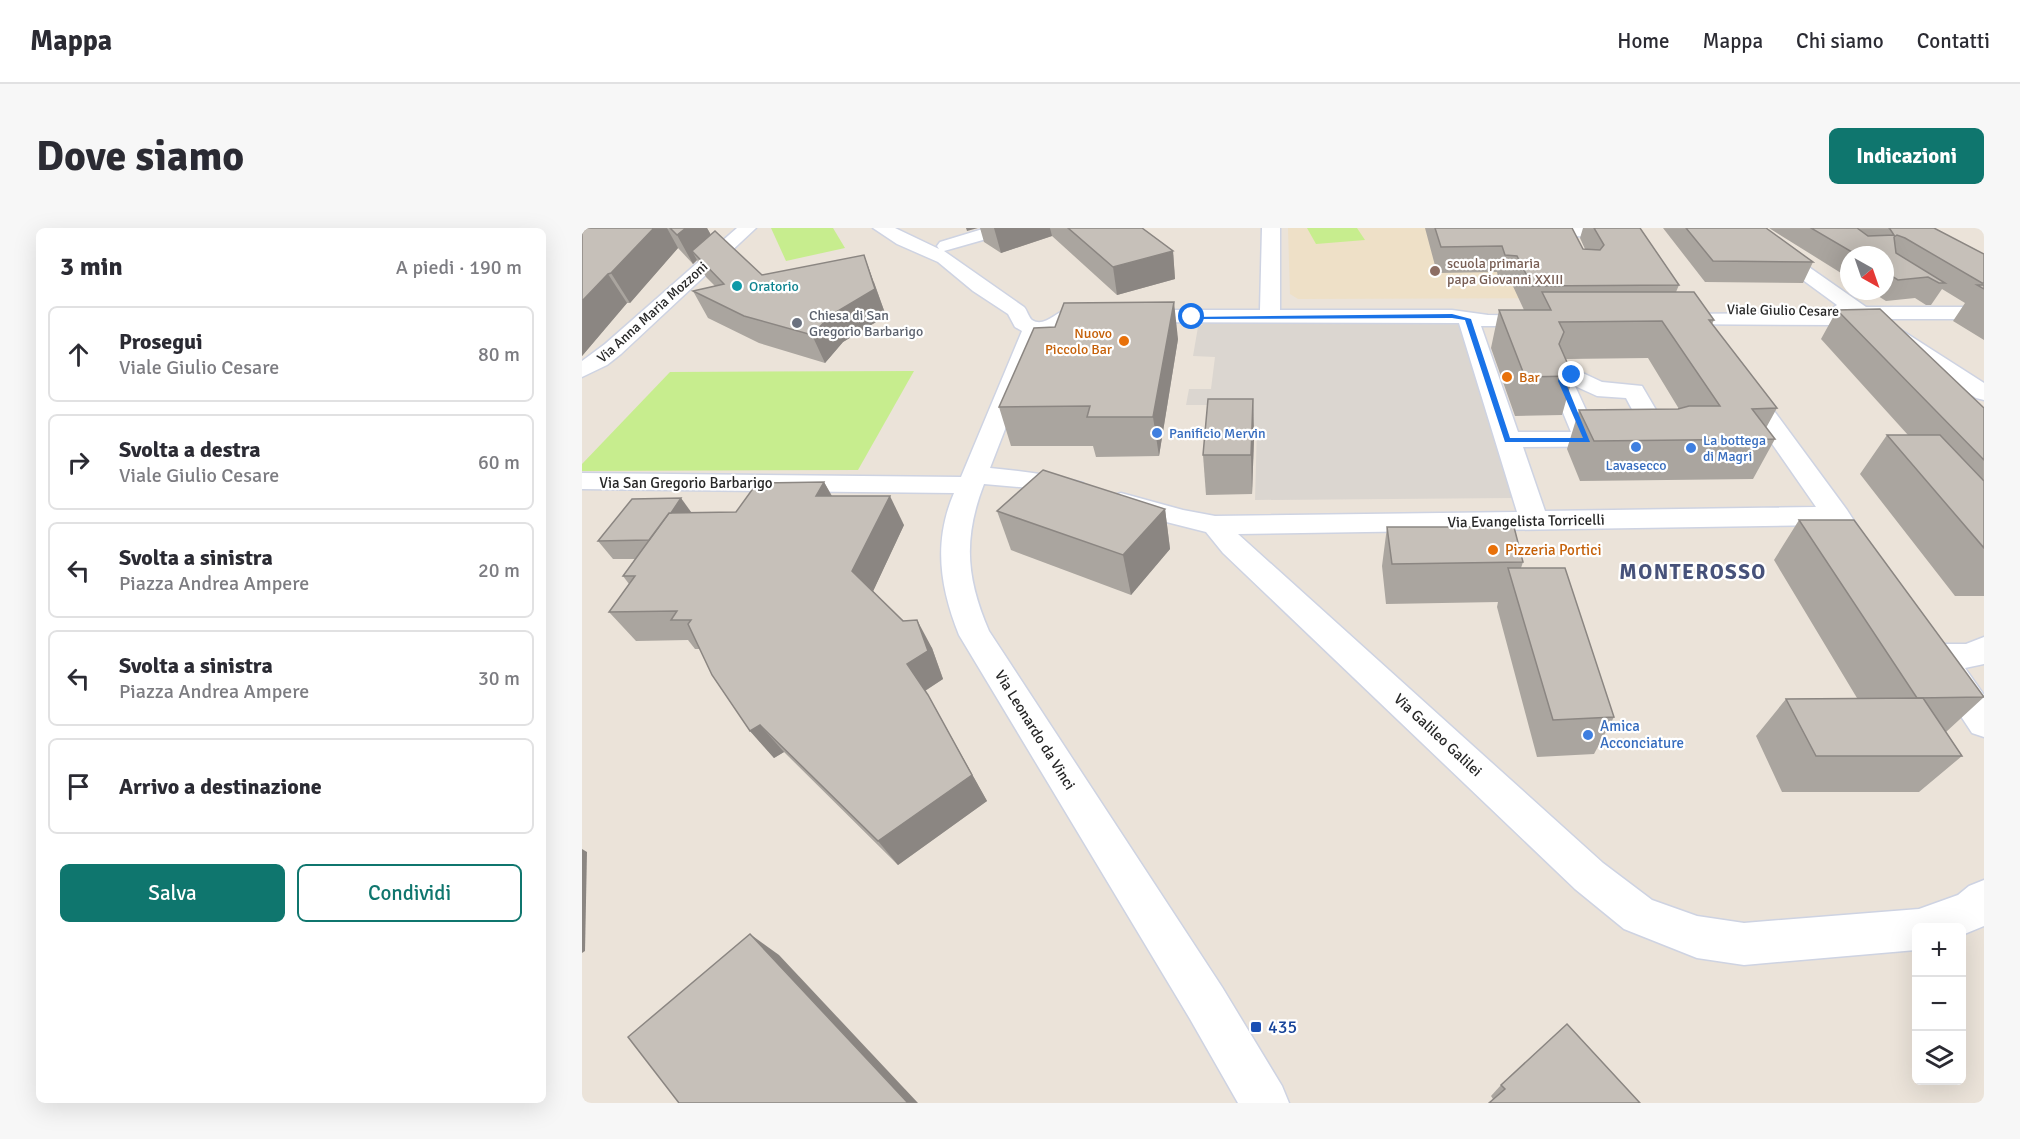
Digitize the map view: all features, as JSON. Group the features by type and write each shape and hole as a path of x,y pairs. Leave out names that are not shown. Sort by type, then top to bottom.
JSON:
{"street":[{"name":"Via Anna Maria Mozzoni","path":"582,370 613,349 747,228"},
{"path":"882,228 903,240 945,258 1040,313 1270,317 1558,316"},
{"path":"907,228 946,246 978,266 1040,313"},
{"path":"946,246 1005,228"},
{"path":"1270,317 1271,228"},
{"path":"1741,228 1984,393"},
{"path":"1564,230 1641,232"},
{"path":"1564,230 1575,250"},
{"path":"1932,293 1962,312"},
{"name":"Via Leonardo da Vinci","path":"1040,313 961,509 955,534 954,568 960,602 975,635 1194,984 1265,1103"},
{"name":"Viale Giulio Cesare","path":"1652,315 1840,319 1863,313 1984,313"},
{"path":"1692,315 1864,554"},
{"path":"1460,317 1507,440 1534,520"},
{"path":"1507,440 1587,440"},
{"path":"972,480 1061,485 1182,519 1215,525"},
{"name":"Via San Gregorio Barbarigo","path":"582,481 972,480"},
{"name":"Via Evangelista Torricelli","path":"1215,525 1836,516"},
{"name":"Via Galileo Galilei","path":"1215,525 1233,546 1589,876 1639,915 1697,937 1744,944 1912,929"},
{"path":"1984,649 1971,656 1931,646 1984,723"},
{"path":"1936,923 1971,911 1984,900"}],"shaded area":[{"name":"scuola primaria papa Giovanni XXIII","path":"1288,228 1550,228 1596,298 1298,299 1290,294"},
{"path":"1205,323 1460,323 1513,498 1255,500 1257,426 1207,426 1209,405 1186,405 1189,389 1211,389 1215,357 1193,356 1198,327"}],"green space":[{"path":"771,228 833,228 845,248 786,261"},
{"path":"1307,228 1357,228 1365,240 1316,244"},
{"path":"914,371 858,470 582,471 582,464 670,372"}],"building":[{"path":"582,228 654,228 582,301"},
{"path":"670,228 686,228 677,235"},
{"path":"1068,228 1142,228 1173,251 1113,267"},
{"path":"1435,228 1572,228 1583,249 1600,250 1604,245 1594,228 1640,228 1679,285 1532,286 1517,256 1505,255 1502,246 1441,247"},
{"path":"1686,228 1766,228 1813,262 1713,261"},
{"path":"1811,228 1857,228 1868,236 1894,235 1889,228 1934,228 1984,254 1984,283 1897,235 1894,237 1896,253 1945,283 1939,283 1928,277 1898,280 1894,278 1894,246 1842,246"},
{"path":"715,231 762,275 864,255 875,289 831,315 812,335 744,316 693,291 724,284 692,251"},
{"path":"1542,292 1694,292 1714,320 1709,320 1777,408 1752,409 1775,439 1594,441 1579,410 1678,409 1689,406 1720,406 1662,321 1559,322 1564,332 1559,344 1573,376 1525,377 1499,310 1551,310"},
{"path":"1174,302 1153,417 1087,417 1090,406 999,407 1034,328 1055,327 1064,303"},
{"path":"1880,309 1984,408 1984,460 1837,310"},
{"path":"1208,399 1253,399 1251,455 1203,455"},
{"path":"1887,435 1940,435 1984,481 1984,548"},
{"path":"1043,470 1165,509 1123,555 997,511"},
{"path":"824,482 816,496 890,496 852,571 903,621 917,620 928,651 907,664 928,695 972,775 878,841 760,725 750,731 712,675 688,624 691,620 671,620 677,611 609,612 635,576 623,576 669,513 736,512 757,483"},
{"path":"681,498 649,540 598,541 632,499"},
{"path":"1799,520 1854,520 1984,697 1917,698"},
{"path":"1387,527 1514,527 1523,562 1392,564"},
{"path":"1508,568 1565,568 1614,717 1553,720"},
{"path":"1923,698 1962,756 1816,756 1786,699"},
{"path":"750,934 908,1103 679,1103 628,1037"},
{"path":"1567,1024 1640,1103 1489,1103 1505,1089 1501,1085"}],"place":[{"name":"scuola primaria papa Giovanni XXIII","path":"1435,271"},
{"name":"Oratorio","path":"737,286"},
{"name":"Chiesa di San Gregorio Barbarigo","path":"797,323"},
{"name":"Nuovo Piccolo Bar","path":"1124,341"},
{"name":"Bar","path":"1507,377"},
{"name":"Panificio Mervin","path":"1157,433"},
{"name":"Lavasecco","path":"1636,447"},
{"name":"La bottega di Magri","path":"1691,448"},
{"name":"Pizzeria Portici","path":"1493,550"},
{"name":"Amica Acconciature","path":"1588,735"},
{"name":"435","path":"1256,1027"}],"district":[{"name":"MONTEROSSO","path":"1693,572"}],"route":[{"path":"1192,317 1452,316 1468,319 1507,440 1587,440 1561,381 1563,376 1572,375"}]}
